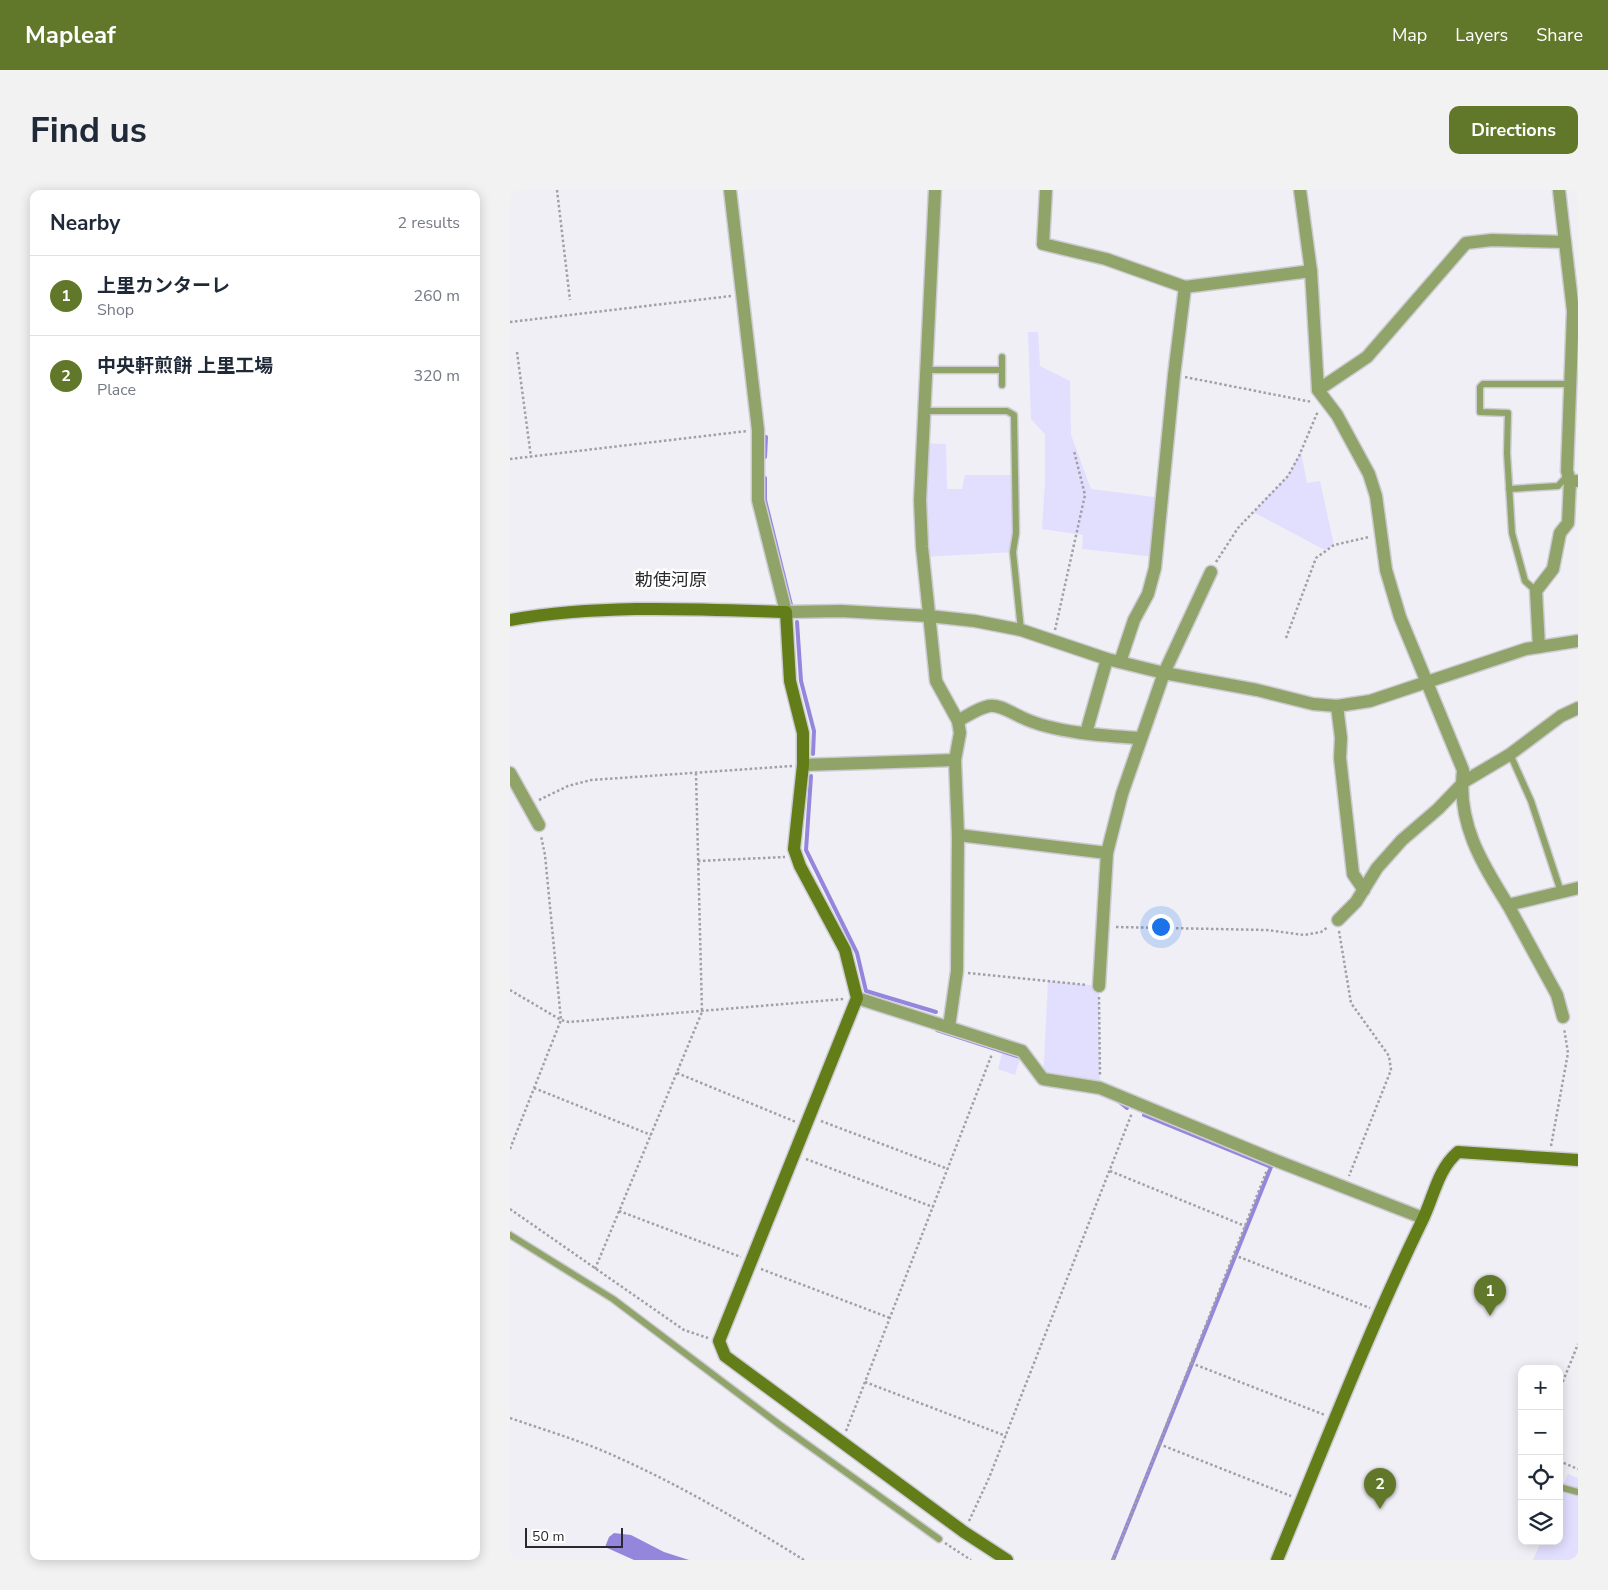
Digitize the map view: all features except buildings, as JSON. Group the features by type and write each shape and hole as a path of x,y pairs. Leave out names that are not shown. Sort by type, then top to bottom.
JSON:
{"street":[{"path":"730,190 758,430 758,500 786,612 790,681 803,733 803,765 794,849 845,950 857,998 719,1341 725,1356 843,1441 964,1532 1007,1560"},
{"path":"935,190 920,500 936,681 958,721 960,733 955,760 958,835 957,971 949,1027"},
{"path":"1046,190 1043,244 1106,259 1185,287 1311,271"},
{"path":"1300,190 1311,271 1318,390 1337,415 1368,474 1376,496 1386,570 1400,617 1463,770 1461,786 1465,817 1481,862 1508,905 1556,996 1563,1017"},
{"path":"1539,647 1536,591 1554,569 1560,532 1568,523 1572,479 1570,384 1573,311 1559,190"},
{"path":"1318,390 1367,357 1466,243 1492,240 1565,242"},
{"path":"1086,733 1114,661 1148,594 1155,568 1174,375 1185,287"},
{"path":"1099,986 1106,853 1122,794 1164,673 1211,572"},
{"path":"510,620 546,614 606,609 841,611 929,616 975,621 1021,630 1114,661 1164,673 1258,690 1313,704 1337,706 1370,701 1526,649 1578,641"},
{"path":"958,721 990,706 1012,711 1020,717 1047,725 1086,733 1141,738"},
{"path":"1337,706 1342,738 1340,758 1353,874 1364,890"},
{"path":"1338,920 1356,902 1377,868 1402,840 1461,786 1510,754 1561,716 1578,708"},
{"path":"803,765 955,760"},
{"path":"510,773 539,825"},
{"path":"958,835 1106,853"},
{"path":"1508,905 1578,888"},
{"path":"857,998 1022,1051 1043,1079 1100,1088 1272,1159 1423,1218"},
{"path":"1277,1560 1380,1312 1423,1218 1445,1163 1458,1152 1578,1160"}],"lane":[{"path":"1002,357 1002,385"},
{"path":"926,370 1002,370"},
{"path":"1536,591 1525,581 1512,533 1507,453 1508,413 1480,412 1480,387 1483,384 1570,384"},
{"path":"924,411 1007,411 1014,415 1016,533 1013,552 1021,630"},
{"path":"1509,490 1558,486 1572,479"},
{"path":"1510,754 1531,801 1561,892"},
{"path":"510,1235 613,1299 780,1424 939,1539"},
{"path":"1563,1488 1578,1492"}],"path":[{"path":"557,190 570,300"},
{"path":"510,322 742,294"},
{"path":"518,352 531,457"},
{"path":"1174,375 1321,404 1299,456 1288,476 1238,528 1211,572"},
{"path":"510,460 758,430"},
{"path":"1053,641 1085,495 1074,450"},
{"path":"1286,638 1316,558 1334,545 1381,534"},
{"path":"528,805 568,786 591,780 803,765"},
{"path":"595,1268 702,1012 696,774"},
{"path":"510,1149 561,1020 545,855 539,825"},
{"path":"698,861 797,856"},
{"path":"1102,926 1266,930 1304,935 1320,932 1338,920 1350,1003 1389,1056 1391,1070 1345,1186"},
{"path":"957,971 1099,986 1100,1088"},
{"path":"510,990 561,1020 569,1022 857,998"},
{"path":"1549,1157 1568,1052 1563,1017"},
{"path":"843,1441 996,1043"},
{"path":"677,1073 808,1121 948,1168"},
{"path":"534,1088 651,1135"},
{"path":"964,1532 1006,1436 1136,1104"},
{"path":"795,1155 933,1208"},
{"path":"1113,1560 1272,1159"},
{"path":"1110,1171 1245,1226"},
{"path":"510,1210 684,1330 719,1341"},
{"path":"619,1211 890,1318"},
{"path":"1234,1255 1380,1312"},
{"path":"1563,1381 1578,1344"},
{"path":"1191,1363 1336,1419"},
{"path":"865,1382 1006,1436"},
{"path":"510,1418 597,1448 704,1502 804,1560"},
{"path":"1159,1444 1302,1500"},
{"path":"1563,1463 1578,1469"},
{"path":"939,1539 971,1560"}],"shaded area":[{"path":"1028,332 1038,332 1040,366 1070,381 1071,435 1091,489 1162,498 1156,557 1082,549 1083,535 1042,529 1045,482 1045,434 1031,419"},
{"path":"922,443 946,444 947,489 962,489 965,475 1014,475 1013,552 923,557"},
{"path":"1301,452 1307,483 1320,481 1334,545 1325,550 1253,512 1288,476"},
{"path":"1048,981 1099,986 1100,1088 1043,1079"},
{"path":"1003,1050 1021,1056 1015,1075 998,1069"},
{"path":"1568,1474 1578,1478 1578,1560 1533,1560 1539,1545 1563,1545 1563,1486"},
{"path":"614,1533 631,1535 664,1552 689,1560 634,1560 605,1547 609,1537"}],"waterway":[{"path":"765,457 766,437"},
{"path":"765,478 765,500 791,605"},
{"path":"797,622 801,681 814,731 813,754"},
{"path":"811,776 806,850 857,953 866,991 936,1012"},
{"path":"937,1030 1023,1058"},
{"path":"1117,1100 1127,1108"},
{"path":"1113,1560 1271,1167 1144,1115"}],"place":[{"name":"上里カンターレ","path":"1490,1316"},
{"name":"中央軒煎餅 上里工場","path":"1380,1509"}],"district":[{"name":"勅使河原","path":"671,580"}]}
